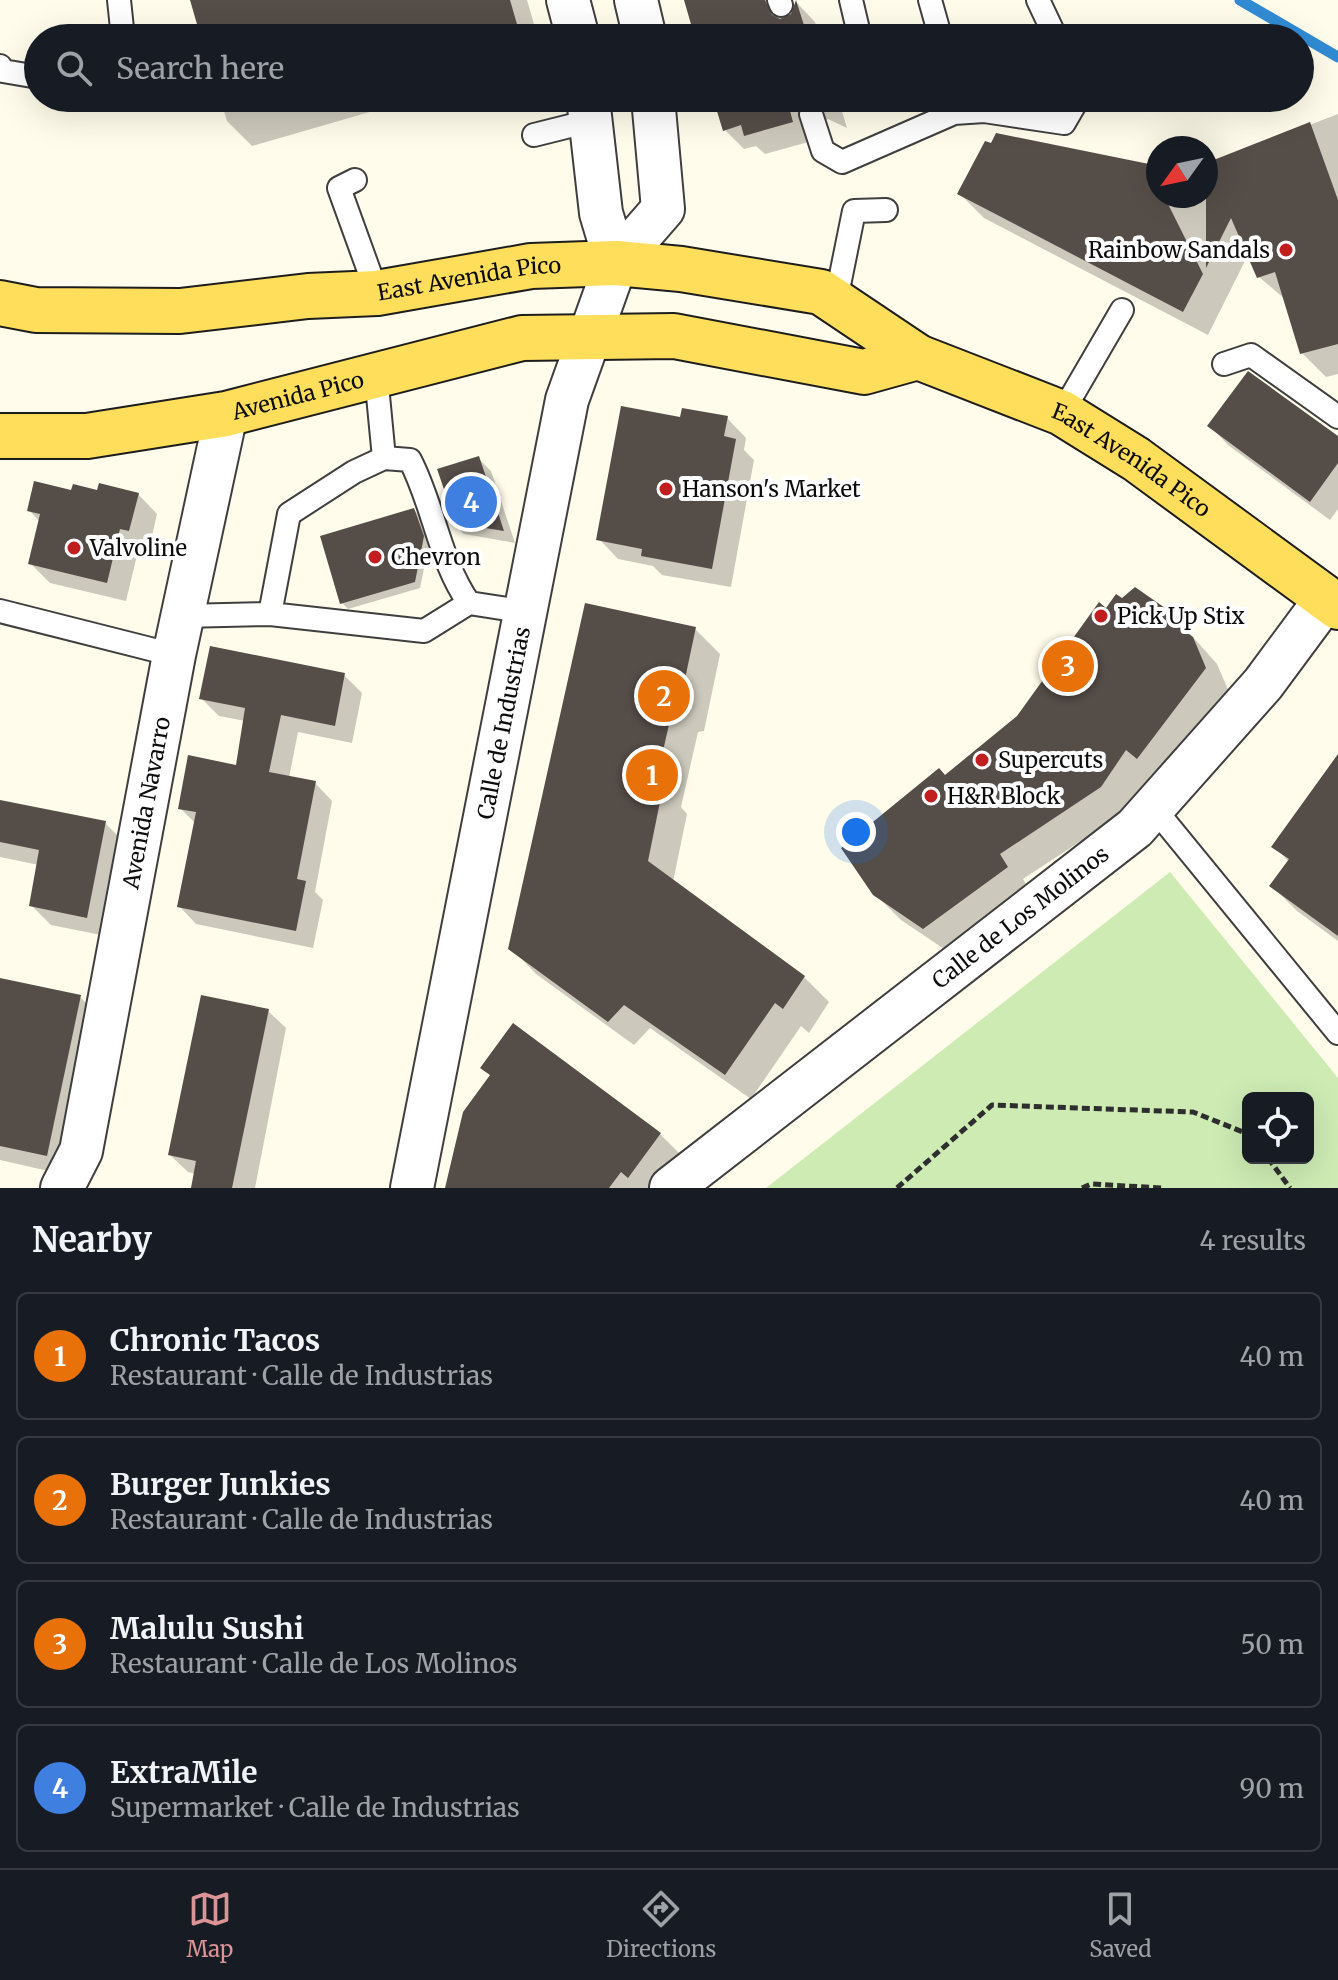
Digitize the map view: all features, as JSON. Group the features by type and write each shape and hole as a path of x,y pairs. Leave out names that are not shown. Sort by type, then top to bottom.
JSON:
{"main road":[{"name":"East Avenida Pico","path":"0,303 36,310 180,311 308,296 377,293 531,266 616,263 705,273 821,292 918,357 1062,413 1136,459 1332,603"},
{"path":"593,334 674,336 864,372 918,357"},
{"name":"Avenida Pico","path":"0,436 87,436 226,414 522,338 593,334"}],"street":[{"path":"568,0 574,24"},
{"path":"636,0 642,24"},
{"path":"589,112 601,213 616,263"},
{"path":"616,263 663,209 654,112"},
{"name":"Calle de Industrias","path":"412,1188 567,400 616,263"},
{"name":"Avenida Navarro","path":"62,1188 81,1151 178,635 226,414"},
{"name":"Calle de Los Molinos","path":"671,1188 1122,838 1263,684 1332,603"}],"lane":[{"path":"119,0 122,24"},
{"path":"851,0 857,24"},
{"path":"930,0 937,24"},
{"path":"1038,0 1049,24"},
{"path":"0,66 3,71 24,75"},
{"path":"534,135 585,112"},
{"path":"811,114 823,151 842,162 954,113 969,112"},
{"path":"991,112 1064,123 1070,112"},
{"path":"355,180 339,188 377,293"},
{"path":"836,300 854,211 886,210"},
{"path":"1062,413 1122,310"},
{"path":"1224,364 1251,355 1338,417"},
{"path":"376,375 384,458"},
{"path":"270,614 289,514 354,472 384,458 410,460 425,489 452,579 469,603"},
{"path":"0,611 178,635 270,614 424,631 469,603 527,612"},
{"path":"1153,807 1338,1033"}],"path":[{"path":"897,1188 992,1105 1193,1112 1242,1132"},
{"path":"1272,1164 1290,1188"},
{"path":"1082,1188 1091,1184 1162,1188"}],"green space":[{"path":"1170,872 1338,1078 1338,1188 766,1188"}],"building":[{"path":"190,0 510,0 517,24 197,24"},
{"path":"684,0 765,0 772,15 780,19 791,14 796,0 804,24 691,24"},
{"path":"717,112 790,112 793,122 744,136 741,125 723,131"},
{"name":"Rainbow Sandals","path":"1310,122 1338,200 1338,344 1300,354 1275,272 1257,278 1231,218 1206,268 1206,208 1218,208 1218,158"},
{"path":"996,133 1146,163 1146,208 1170,208 1203,274 1183,312 957,194 985,141 991,143"},
{"path":"1248,371 1338,436 1338,463 1310,502 1207,426"},
{"name":"Hanson's Market","path":"621,406 680,417 682,408 728,416 724,436 736,439 712,569 641,556 642,549 596,540"},
{"path":"479,456 504,531 448,522 441,500 447,498 437,469"},
{"name":"Valvoline","path":"34,481 71,490 73,484 97,490 99,483 139,493 129,531 120,529 107,583 28,564 40,514 27,511"},
{"name":"Chevron","path":"414,508 424,536 415,582 340,604 320,536"},
{"path":"1135,587 1178,617 1176,625 1193,637 1206,668 1137,759 1126,750 1101,787 1000,854 1008,867 923,929 873,895 841,848 939,768 945,775 1017,716 1099,602 1106,608 1116,594 1122,598"},
{"path":"585,603 696,627 679,707 673,707 655,786 663,787 648,861 805,976 783,1009 775,1003 725,1075 624,1005 608,1022 508,949"},
{"path":"210,646 345,673 335,726 281,715 269,772 316,781 297,879 306,881 296,931 177,907 196,812 178,809 188,755 236,765 245,708 199,699"},
{"path":"1338,754 1338,936 1269,886 1289,859 1271,847"},
{"path":"0,800 106,821 87,918 29,906 39,850 0,842"},
{"path":"0,978 81,995 47,1156 0,1146"},
{"path":"201,995 269,1009 232,1188 191,1188 196,1161 168,1155"},
{"path":"513,1023 661,1133 628,1178 621,1172 609,1188 445,1188 463,1112 490,1075 480,1068"}],"waterway":[{"path":"1240,0 1281,24"},
{"path":"1314,43 1338,57"}],"place":[{"name":"Rainbow Sandals","path":"1286,250"},
{"name":"Hanson's Market","path":"666,489"},
{"name":"ExtraMile","path":"471,502"},
{"name":"Valvoline","path":"74,548"},
{"name":"Chevron","path":"375,557"},
{"name":"Pick Up Stix","path":"1101,616"},
{"name":"Malulu Sushi","path":"1068,666"},
{"name":"Burger Junkies","path":"664,696"},
{"name":"Supercuts","path":"982,760"},
{"name":"Chronic Tacos","path":"652,775"},
{"name":"H&R Block","path":"931,796"}]}
